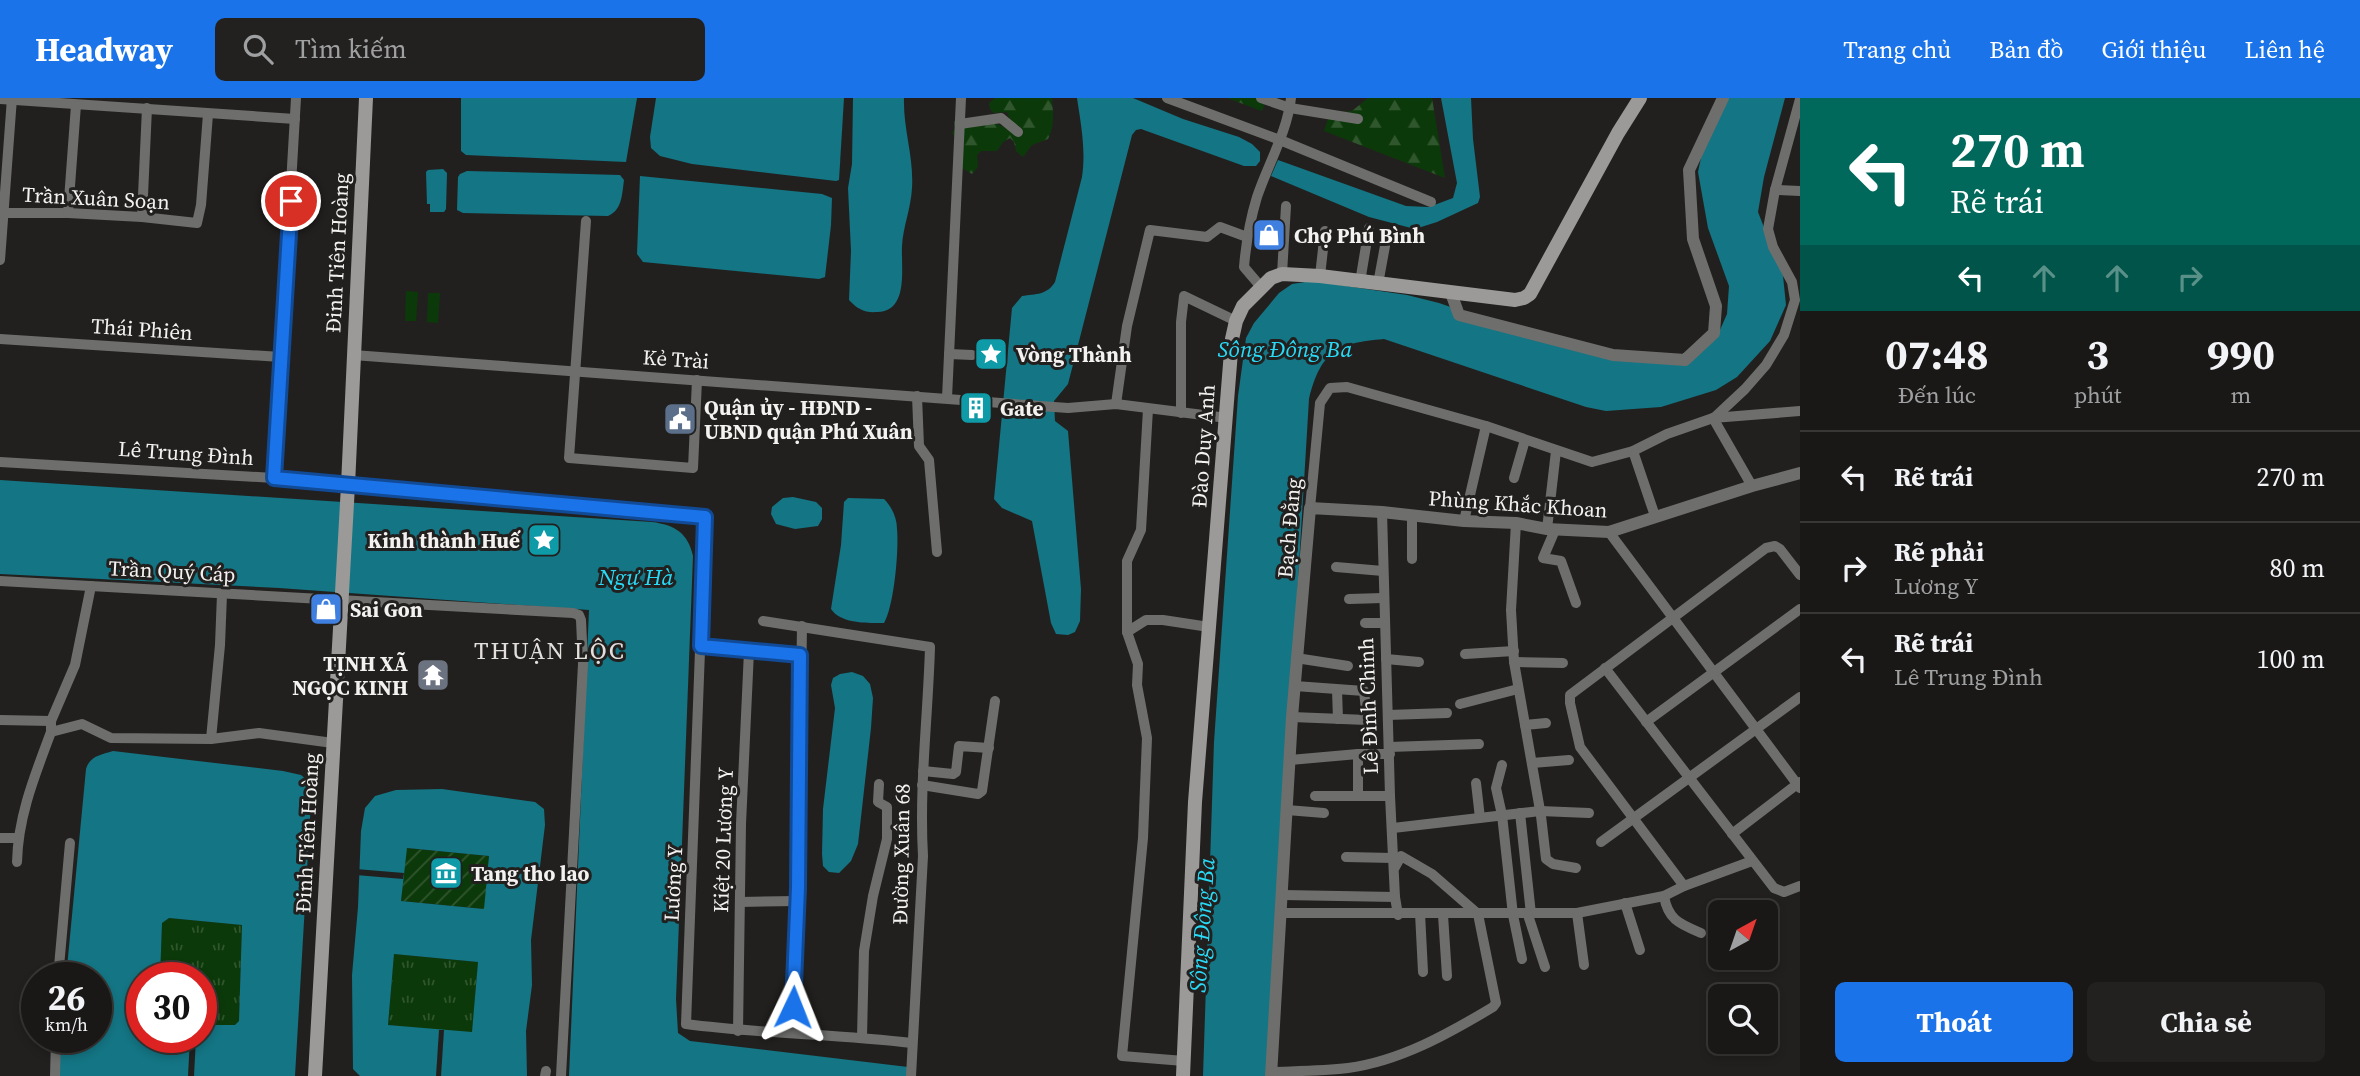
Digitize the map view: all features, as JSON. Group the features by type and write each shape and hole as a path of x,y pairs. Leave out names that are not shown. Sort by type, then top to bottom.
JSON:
{"main road":[{"name":"Đinh Tiên Hoàng","path":"314,1076 366,98"},
{"path":"1282,274 1320,276 1515,300 1524,298 1530,294 1562,239 1618,133 1640,98"},
{"name":"Đào Duy Anh","path":"1183,1069 1194,815 1232,340 1243,306 1271,278 1282,274"}],"street":[{"path":"274,478 296,98"},
{"path":"947,398 961,98"},
{"path":"1167,98 1278,145 1431,202"},
{"path":"1261,98 1359,119"},
{"path":"1451,293 1460,314 1472,318 1613,355 1685,360 1714,333 1716,306 1693,239 1689,170 1723,98"},
{"path":"0,99 295,119"},
{"path":"0,260 11,99"},
{"path":"1713,418 1745,389 1766,365 1784,335 1795,300 1792,282 1773,247 1769,229 1775,190 1800,99"},
{"path":"1261,287 1244,267 1247,237 1257,197 1278,145 1290,103"},
{"path":"68,213 76,105"},
{"path":"142,217 147,108"},
{"name":"Trần Xuân Soạn","path":"2,213 68,213 197,223 200,215 208,114"},
{"path":"960,124 1000,118 1018,132"},
{"path":"1775,190 1800,191"},
{"path":"1282,274 1286,206"},
{"path":"586,221 569,458 693,468 697,380"},
{"path":"1227,418 1116,404 1127,326 1150,230 1207,237 1220,227 1247,237"},
{"path":"1360,282 1369,228"},
{"path":"1320,276 1325,231"},
{"path":"1378,284 1385,246"},
{"path":"1181,413 1181,322 1184,296 1236,321"},
{"name":"Thái Phiên","path":"0,339 281,357"},
{"path":"949,354 972,355"},
{"name":"Kẻ Trài","path":"352,355 1068,408 1116,404"},
{"name":"Bạch Đằng","path":"1271,1074 1296,658 1320,403 1330,388 1347,387 1486,426 1592,462 1633,451 1667,434 1713,418"},
{"path":"917,396 919,446 929,460 937,552"},
{"path":"1148,409 1141,530 1127,561 1127,632 1138,664 1137,685 1147,738 1143,838 1122,1056 1183,1069"},
{"path":"1713,418 1800,411"},
{"path":"1713,418 1752,486"},
{"path":"1464,522 1486,426"},
{"path":"1514,478 1525,440"},
{"path":"1556,451 1551,529 1543,558 1561,561 1576,603"},
{"path":"1633,451 1655,516"},
{"name":"Lê Trung Đình","path":"0,462 274,478 347,490 705,517"},
{"name":"Phùng Khắc Khoan","path":"1310,508 1609,532 1800,473"},
{"name":"Lê Đình Chinh","path":"1382,512 1383,623 1398,915"},
{"path":"1412,516 1412,559"},
{"name":"Lương Y","path":"705,517 686,1024 738,1031 862,1037 912,1043"},
{"path":"1516,523 1511,610 1514,657 1546,859 1553,864 1576,868"},
{"path":"1609,532 1799,785 1732,834"},
{"path":"1684,886 1580,747 1570,695 1770,546 1780,549 1800,575"},
{"path":"1336,566 1383,571"},
{"name":"Trần Quý Cáp","path":"0,581 222,594 341,595"},
{"path":"17,862 17,838 28,793 75,665 91,586"},
{"path":"211,739 222,594"},
{"path":"341,595 579,615 583,664 561,1076"},
{"path":"1349,599 1383,598"},
{"path":"1646,722 1800,609"},
{"path":"1127,632 1146,620 1209,626"},
{"path":"763,621 802,626 793,1033"},
{"path":"1365,622 1383,623"},
{"name":"Đường Xuân 68","path":"802,626 930,647 922,785 923,856 911,1076"},
{"path":"701,646 800,655"},
{"path":"1374,650 1419,662"},
{"name":"Kiệt 20 Lương Y","path":"738,1031 741,824 750,651"},
{"path":"1465,654 1563,663"},
{"path":"1296,658 1348,666"},
{"path":"1605,668 1774,888 1780,891 1800,886"},
{"path":"1292,717 1367,720 1364,691 1295,685"},
{"path":"1460,704 1518,689"},
{"path":"1337,690 1338,719"},
{"path":"1601,842 1800,697"},
{"path":"922,785 979,794 984,787 995,701"},
{"path":"1388,715 1447,713"},
{"path":"0,720 51,727 82,724 111,738 211,739 258,733 333,743"},
{"path":"1525,725 1546,723"},
{"path":"1290,760 1479,744"},
{"path":"923,771 953,774 956,772 960,747 989,748"},
{"path":"1358,754 1358,795"},
{"path":"1532,763 1569,761"},
{"path":"1502,765 1496,788 1502,816 1513,915 1522,959"},
{"path":"1476,783 1480,818"},
{"path":"862,1037 864,951 873,896 887,839 887,807 878,802 879,784"},
{"path":"1315,796 1390,796"},
{"path":"1287,810 1324,813"},
{"path":"1393,828 1540,811 1588,813"},
{"path":"1520,813 1530,914 1545,967"},
{"path":"0,838 17,838"},
{"path":"59,962 70,843"},
{"path":"1271,1074 1348,1068 1377,1062 1430,1042 1496,1003 1478,914 1432,874 1401,856 1394,862 1346,857"},
{"path":"1282,913 1577,913 1664,896 1752,861"},
{"path":"1283,895 1395,897"},
{"path":"1664,896 1666,908 1676,922 1701,933"},
{"path":"740,902 797,901"},
{"path":"1625,903 1640,950"},
{"path":"1420,913 1423,972"},
{"path":"1577,913 1584,965"},
{"path":"1443,915 1447,976"},
{"path":"55,1076 56,1053"}],"green space":[{"path":"995,98 1052,98 1052,129 1048,139 1032,145 1023,157 1016,151 1010,138 1003,142 997,151 981,151 977,155 978,167 972,174 962,168 959,142 952,133 955,128 954,121 997,124 1010,130 1012,125 1007,112 994,113 990,109 989,103"},
{"path":"1227,98 1267,98 1262,111"},
{"path":"1368,98 1432,98 1445,178 1324,131 1330,113 1352,111"},
{"path":"406,291 418,292 416,321 405,321"},
{"path":"428,293 440,293 438,323 427,322"},
{"path":"406,848 489,856 485,909 401,901"},
{"path":"169,918 242,925 239,1021 235,1026 217,1025 217,962 161,962 162,923"},
{"path":"394,954 478,962 472,1033 388,1025"}],"water":[{"path":"461,98 637,98 626,162 466,155 461,151"},
{"path":"656,98 844,98 839,180 692,164 660,156 651,148 650,137"},
{"path":"853,98 904,98 912,177 902,246 901,287 894,304 887,310 877,312 862,310 849,300 851,251 848,188 852,164"},
{"path":"1077,98 1133,98 1183,119 1239,137 1260,152 1260,161 1256,166 1244,166 1141,129 1132,135 1068,384 1054,401 1055,421 1068,431 1081,589 1080,621 1075,632 1068,635 1056,634 1051,623 1032,521 1002,508 994,499 1012,308 1022,296 1045,292 1055,282 1082,177 1083,147"},
{"path":"1441,98 1471,98 1480,197 1478,203 1437,222 1415,229 1369,217 1271,176 1278,160 1406,206 1429,207 1453,198 1457,183"},
{"name":"Sông Đông Ba","path":"1724,98 1785,98 1764,177 1758,212 1783,276 1786,305 1770,341 1737,377 1716,390 1661,407 1606,411 1586,407 1384,339 1343,347 1333,353 1319,370 1309,399 1266,1076 1203,1076 1214,742 1238,396 1246,338 1254,323 1279,293 1292,284 1312,281 1407,295 1439,303 1526,333 1662,362 1694,352 1716,339 1727,314 1729,286 1708,228 1698,172 1702,153"},
{"path":"443,169 447,173 446,209 444,212 430,212 430,204 427,204 426,172"},
{"path":"467,171 620,175 624,180 619,206 608,216 463,213 457,210 458,177"},
{"path":"640,176 822,194 832,198 825,277 819,279 643,262 637,254"},
{"name":"Ngự Hà","path":"0,480 652,522 674,528 688,541 693,556 676,999 678,1033 690,1041 908,1067 915,1076 569,1076 589,610 279,588 0,574"},
{"path":"793,497 816,502 822,508 822,519 818,526 795,529 776,524 771,514 772,507 783,498"},
{"path":"848,498 884,499 895,517 895,578 891,604 884,623 848,620 841,618 831,609 841,545 844,502"},
{"path":"852,672 863,676 870,684 873,698 858,844 851,861 839,873 829,872 823,866 822,854 823,809 835,708 831,685 833,678"},
{"path":"113,751 283,771 301,775 312,784 295,1076 59,1076 60,1053 112,1053 112,962 68,962 86,769 93,759"},
{"path":"442,789 535,802 544,809 545,825 531,940 532,985 526,1031 527,1076 360,1076 353,1069 352,975 361,831 365,808 375,796 396,790","holes":["407,848 489,856 484,909 401,901","394,954 478,962 472,1032 388,1025"]}],"pier":[{"path":"356,869 404,873 403,879 356,875"},
{"path":"439,1030 444,1030 441,1076 436,1076"},
{"path":"189,1053 195,1053 194,1076 188,1076"}],"place":[{"name":"Chợ Phú Bình","path":"1269,235"},
{"name":"Vòng Thành","path":"991,354"},
{"name":"Gate","path":"976,408"},
{"name":"Quận ủy - HĐND - UBND quận Phú Xuân","path":"680,419"},
{"name":"Kinh thành Huế","path":"544,540"},
{"name":"Sai Gon","path":"326,609"},
{"name":"TỊNH XÃ NGỌC KINH","path":"433,675"},
{"name":"Tang tho lao","path":"446,873"}],"district":[{"name":"THUẬN LỘC","path":"550,650"}],"route":[{"path":"291,201 274,478 705,517 701,646 800,655 798,888 793,1007"}]}
